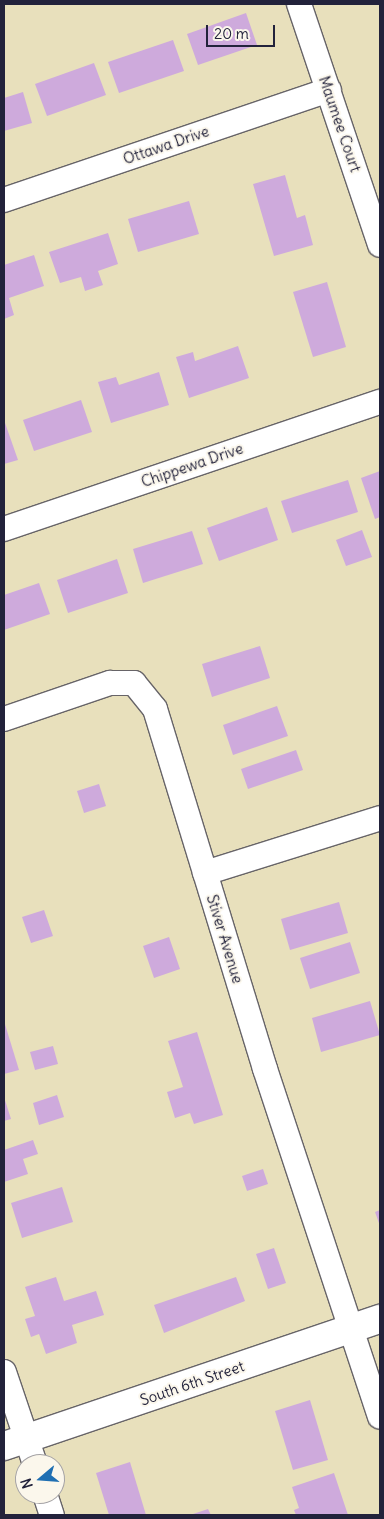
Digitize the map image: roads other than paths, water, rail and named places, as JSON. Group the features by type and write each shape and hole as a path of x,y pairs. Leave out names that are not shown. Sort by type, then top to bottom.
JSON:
{"street":[{"name":"Maumee Court","path":"299,4 380,245"},
{"name":"Ottawa Drive","path":"4,200 329,90"},
{"name":"Chippewa Drive","path":"4,529 380,402"},
{"name":"Stiver Avenue","path":"4,720 110,682 134,683 155,709 205,873 350,1329 380,1416"},
{"path":"205,873 380,818"},
{"name":"South 6th Street","path":"14,1443 380,1319"},
{"path":"4,1372 14,1443 26,1454"}]}
